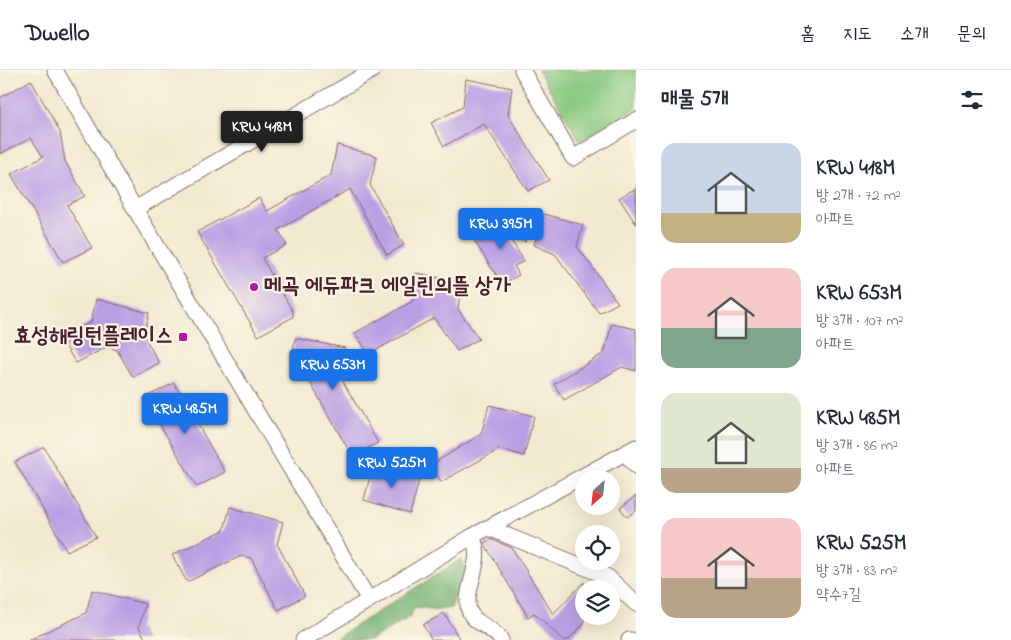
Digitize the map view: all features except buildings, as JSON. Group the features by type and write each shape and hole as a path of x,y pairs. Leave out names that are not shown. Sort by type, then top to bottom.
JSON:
{"street":[{"path":"55,70 135,209 369,600"},
{"path":"135,209 373,70"},
{"path":"522,70 573,158 636,120"},
{"path":"303,640 471,537 630,450 636,466"},
{"path":"489,528 608,577 636,604"},
{"path":"471,537 475,542 476,559 468,605 472,617 497,634 501,640"}],"green space":[{"path":"538,70 636,70 636,109 580,141"},
{"path":"461,559 466,568 451,608 440,610 415,607 410,617 370,640 333,640"}],"place":[{"name":"메곡 에듀파크 에일린의뜰 상가","path":"254,287"},
{"name":"효성해링턴플레이스","path":"183,337"}]}
